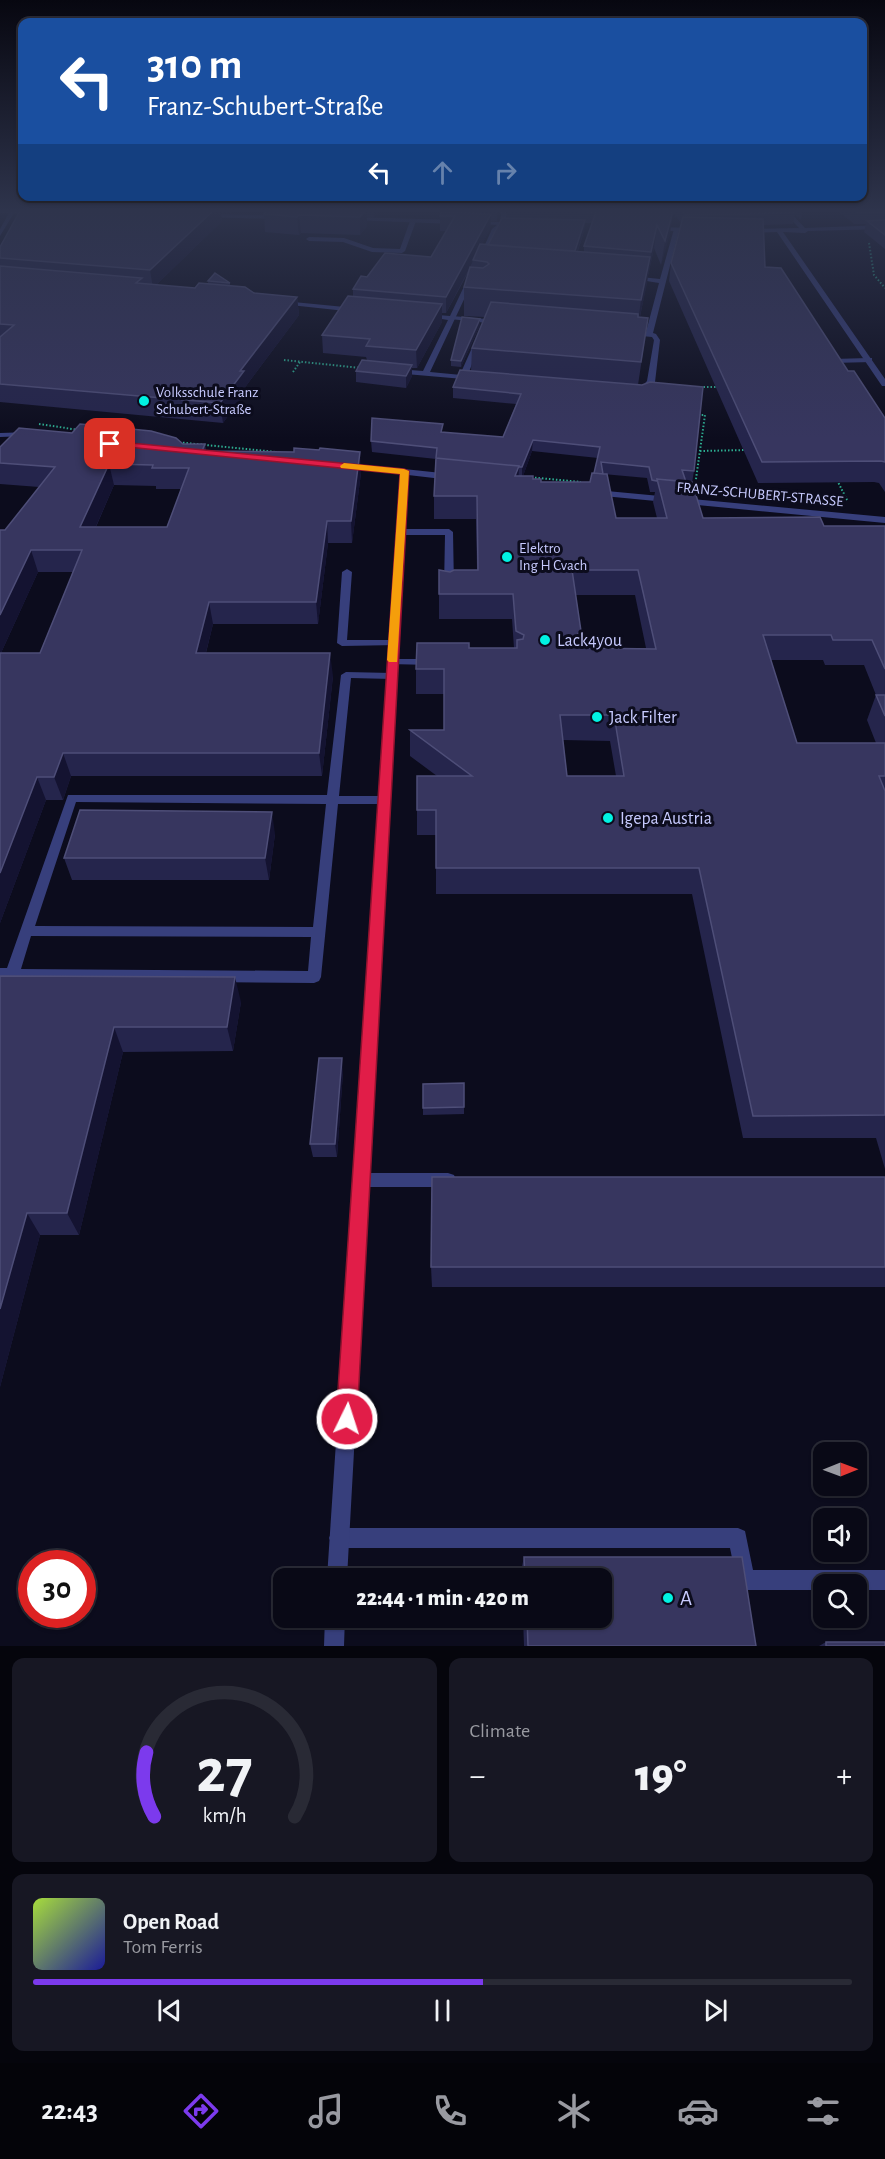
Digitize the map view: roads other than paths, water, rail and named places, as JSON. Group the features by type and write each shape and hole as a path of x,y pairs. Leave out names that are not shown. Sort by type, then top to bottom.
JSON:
{"street":[{"path":"426,374 468,286"},
{"path":"649,334 662,286"},
{"path":"817,286 885,384"},
{"path":"465,291 474,291"},
{"path":"277,303 358,310"},
{"path":"417,315 486,321 495,326 505,322"},
{"path":"462,377 486,321"},
{"path":"623,332 654,335 657,340 651,382 637,391"},
{"path":"832,361 869,360"},
{"path":"366,368 479,378"},
{"path":"0,427 24,434"},
{"path":"0,435 36,435"},
{"path":"334,465 464,478"},
{"path":"338,1568 404,471"},
{"name":"FRANZ-SCHUBERT-STRASSE","path":"582,491 885,520"},
{"path":"401,532 448,532 449,592"},
{"path":"347,572 342,644 394,643"},
{"path":"385,800 333,800 72,798 27,931 6,974 314,977 318,932 333,800 346,675 437,662"},
{"path":"27,931 318,932"},
{"path":"362,1180 469,1180"},
{"path":"339,1538 738,1538 746,1580 885,1580"},
{"path":"334,1646 335,1628"}],"place":[{"name":"Volksschule Franz Schubert-Straße","path":"144,401"},
{"name":"Elektro Ing H Cvach","path":"507,557"},
{"name":"Lack4you","path":"545,640"},
{"name":"Jack Filter","path":"597,717"},
{"name":"Igepa Austria","path":"608,818"},
{"name":"A","path":"668,1598"}]}
